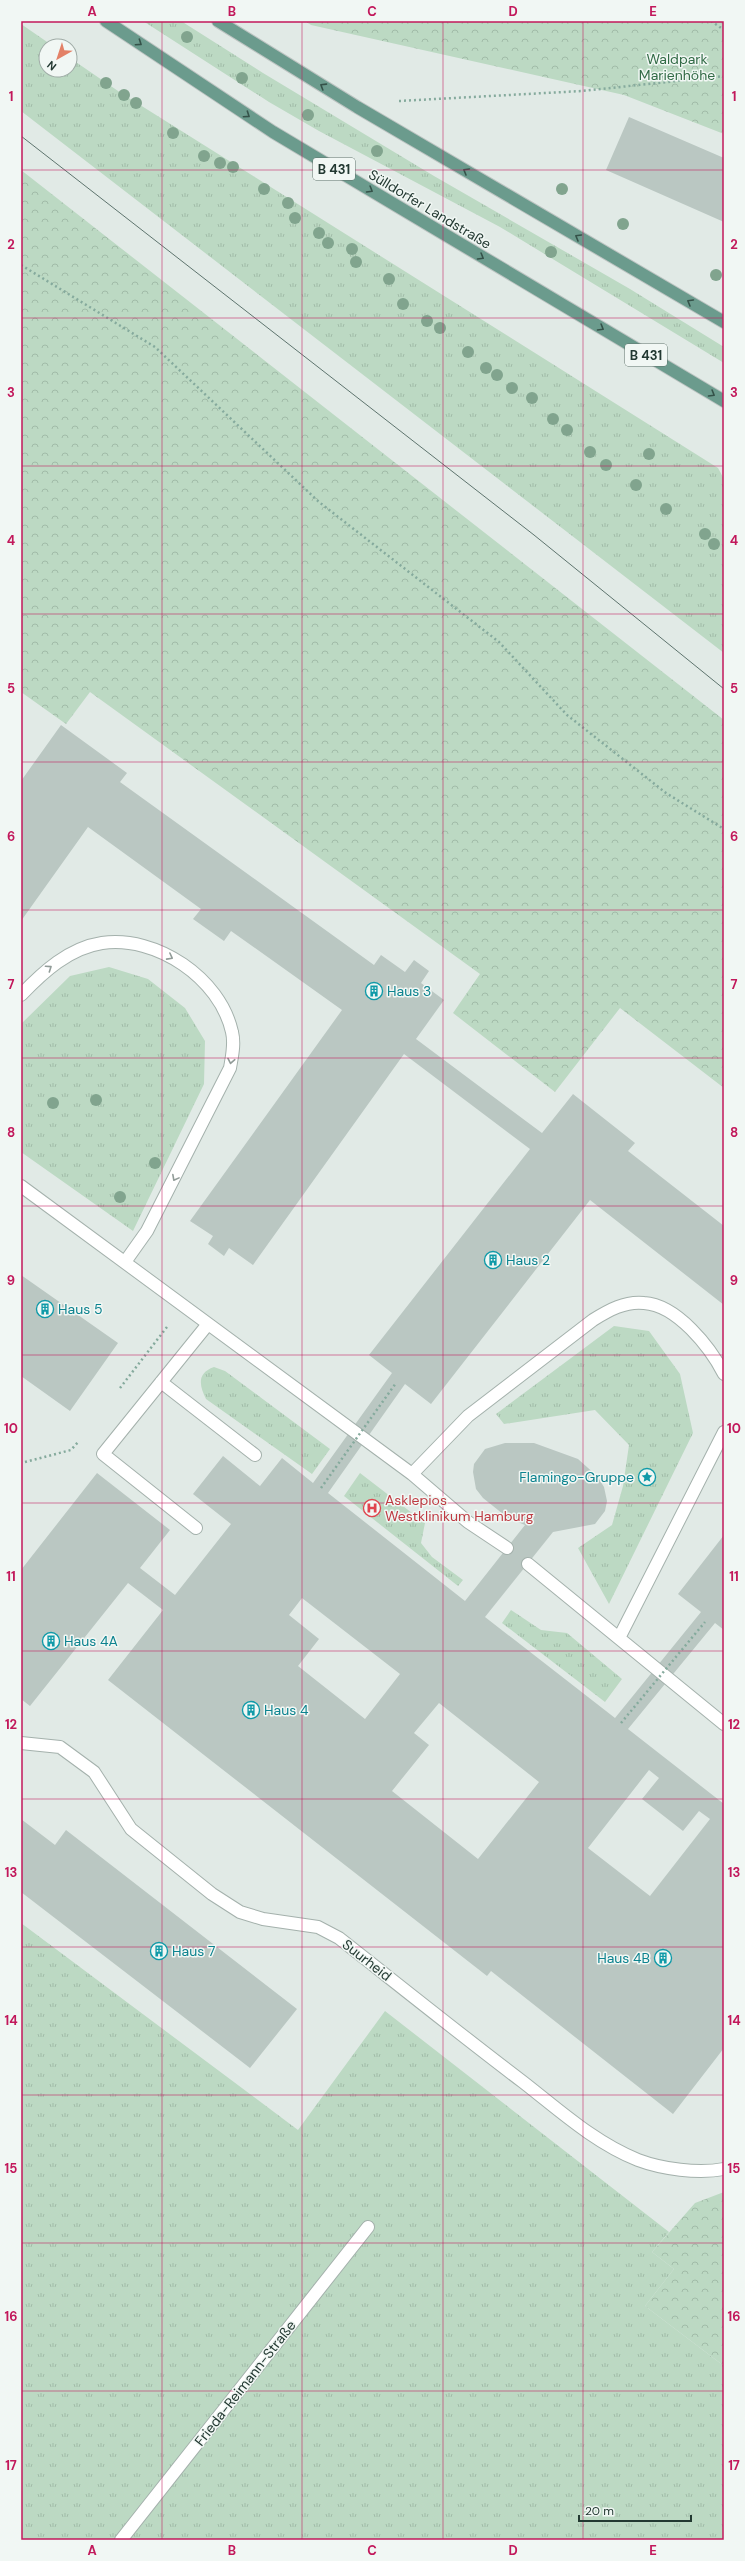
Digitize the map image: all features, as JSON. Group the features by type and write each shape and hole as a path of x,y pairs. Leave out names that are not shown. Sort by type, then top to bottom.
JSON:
{"main road":[{"name":"Sülldorfer Landstraße","path":"106,21 273,132 724,401"},
{"path":"218,21 357,107 724,322"}],"street":[{"path":"21,995 45,970 71,954 85,947 121,942 143,946 162,952 188,967 214,995 226,1015 232,1032 234,1047 230,1068 147,1231 125,1262"},
{"path":"21,1186 412,1474 468,1522 507,1548"},
{"path":"412,1474 468,1416 593,1320 611,1309 626,1304 645,1303 662,1307 678,1318 706,1346 724,1374"},
{"path":"196,1528 103,1454 208,1324"},
{"path":"161,1382 255,1455"},
{"path":"619,1638 724,1432"},
{"path":"528,1564 724,1724"},
{"name":"Suurheid","path":"21,1743 60,1747 94,1772 131,1829 212,1894 240,1912 263,1919 318,1927 339,1938 486,2054 607,2145 639,2160 680,2170 724,2169"},
{"name":"Frieda-Reimann-Straße","path":"121,2540 368,2227"}],"path":[{"path":"711,21 724,30"},
{"path":"357,107 408,99 582,91 724,76"},
{"path":"21,265 155,347 319,502 499,642 567,715 666,793 724,829"},
{"path":"115,1394 184,1306"},
{"path":"321,1488 396,1383"},
{"path":"25,1462 72,1450 81,1438"},
{"path":"621,1723 705,1622"}],"green space":[{"path":"143,21 181,21 263,73 434,176 630,289 724,347 724,363 500,227 319,131 269,102"},
{"name":"Waldpark Marienhöhe","path":"305,21 724,21 724,134 624,95 311,25"},
{"path":"21,24 41,38 38,38 38,78 78,78 78,63 121,93 718,468 724,479 724,653 21,111"},
{"path":"21,170 724,720 724,1088 620,1008 555,1092 453,1013 480,974 90,692 66,724 21,692"},
{"path":"109,967 148,979 185,1008 205,1041 204,1084 133,1231 21,1152 21,1024 70,976"},
{"path":"614,1326 649,1331 680,1374 693,1433 609,1604 578,1548 612,1525 623,1486 629,1445 595,1410 504,1424 496,1414"},
{"path":"214,1367 225,1371 330,1449 312,1474 206,1399 201,1384 202,1376"},
{"path":"360,1473 425,1523 421,1543 432,1557 463,1580 458,1586 344,1496"},
{"path":"511,1610 541,1630 567,1633 622,1679 605,1702 502,1623"},
{"path":"21,1923 298,2130 385,2011 669,2232 652,2252 674,2269 645,2306 724,2366 724,2540 21,2540"},
{"path":"724,2192 724,2366 645,2306 674,2269 652,2252 695,2203"}],"building":[{"path":"629,117 724,158 724,222 606,170"},
{"path":"61,725 127,773 120,782 374,965 381,955 405,972 414,960 429,971 421,983 444,1000 416,1039 542,1133 573,1094 635,1143 628,1151 724,1226 724,1305 590,1200 431,1404 405,1384 328,1493 465,1601 525,1525 508,1518 483,1498 476,1489 473,1472 474,1464 485,1449 505,1443 534,1443 578,1459 597,1476 604,1487 607,1501 605,1511 595,1524 553,1532 485,1617 615,1718 701,1612 678,1594 724,1535 724,1630 715,1623 628,1729 724,1804 724,2048 673,2114 491,1971 487,1976 108,1680 163,1610 128,1583 30,1706 21,1699 21,1570 97,1473 170,1530 140,1568 175,1595 231,1524 193,1494 223,1456 260,1486 282,1458 313,1483 392,1373 369,1355 530,1149 404,1054 253,1265 229,1248 224,1256 208,1244 213,1236 190,1221 342,1010 231,931 224,941 193,919 201,909 88,827 21,921 21,781","holes":["302,1598 400,1674 365,1719 298,1666 319,1639 289,1615","439,1703 539,1782 478,1859 392,1791 429,1745 414,1733","649,1770 659,1778 642,1799 683,1831 699,1811 710,1819 650,1896 588,1848"]},
{"name":"Haus 5","path":"21,1275 118,1343 70,1411 21,1376"},
{"name":"Haus 7","path":"21,1819 55,1845 66,1830 297,2009 250,2068 21,1892"}],"tram line":[{"path":"21,136 534,535 724,689"}],"place":[{"name":"Haus 3","path":"374,991"},
{"name":"Haus 2","path":"493,1260"},
{"name":"Haus 5","path":"45,1309"},
{"name":"Flamingo-Gruppe","path":"647,1477"},
{"name":"Asklepios Westklinikum Hamburg","path":"372,1508"},
{"name":"Haus 4A","path":"51,1641"},
{"name":"Haus 4","path":"251,1710"},
{"name":"Haus 7","path":"159,1951"},
{"name":"Haus 4B","path":"663,1958"}]}
